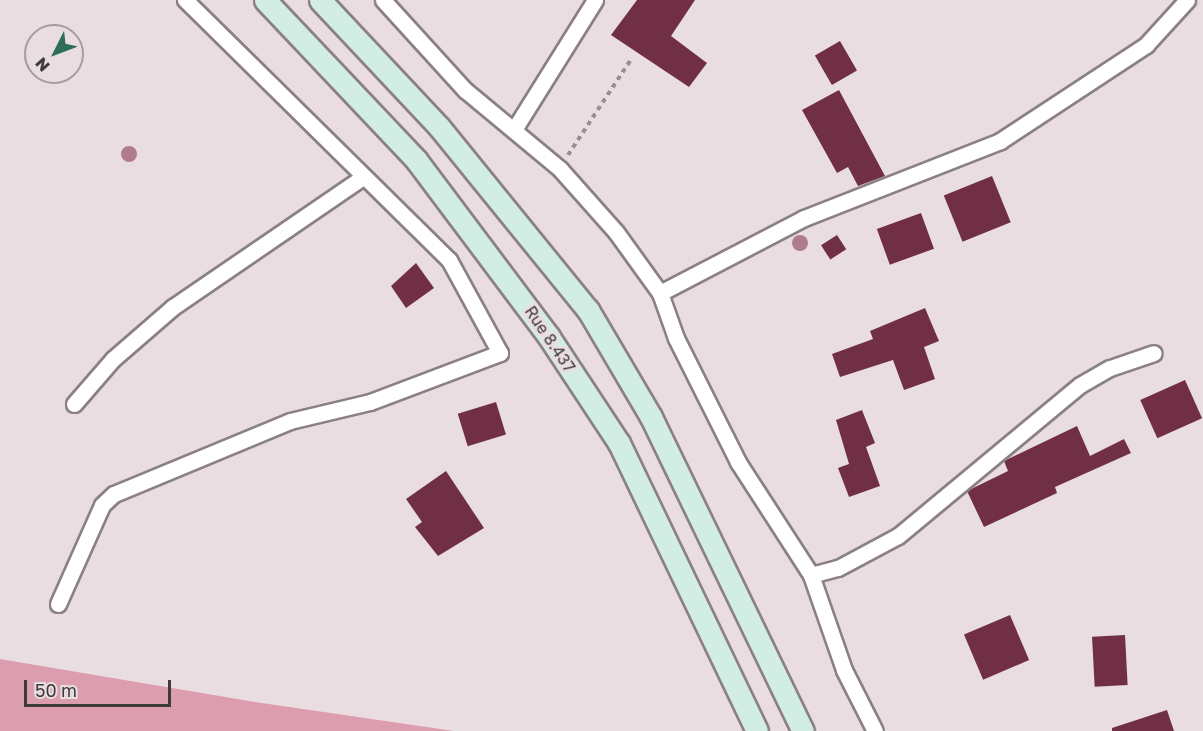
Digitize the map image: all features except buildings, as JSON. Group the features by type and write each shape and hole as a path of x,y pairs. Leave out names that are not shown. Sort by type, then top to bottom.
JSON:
{"main road":[{"name":"Rue 8.437","path":"265,0 417,161 549,337 619,443 757,731"},
{"path":"320,0 440,128 588,310 651,417 803,731"}],"street":[{"path":"58,604 102,505 114,494 290,421 369,402 500,353 449,261 186,0"},
{"path":"383,0 465,90 515,128 560,169 616,232 660,293 676,338 738,462 811,575 844,670 874,731"},
{"path":"515,128 595,0"},
{"path":"660,293 804,218 1000,141 1146,45 1187,0"},
{"path":"74,404 113,358 173,307 363,177"},
{"path":"811,575 838,568 898,536 1080,385 1110,368 1154,353"}],"path":[{"path":"560,169 630,61"}],"shaded area":[{"path":"0,659 255,702 454,731 0,731"}]}
